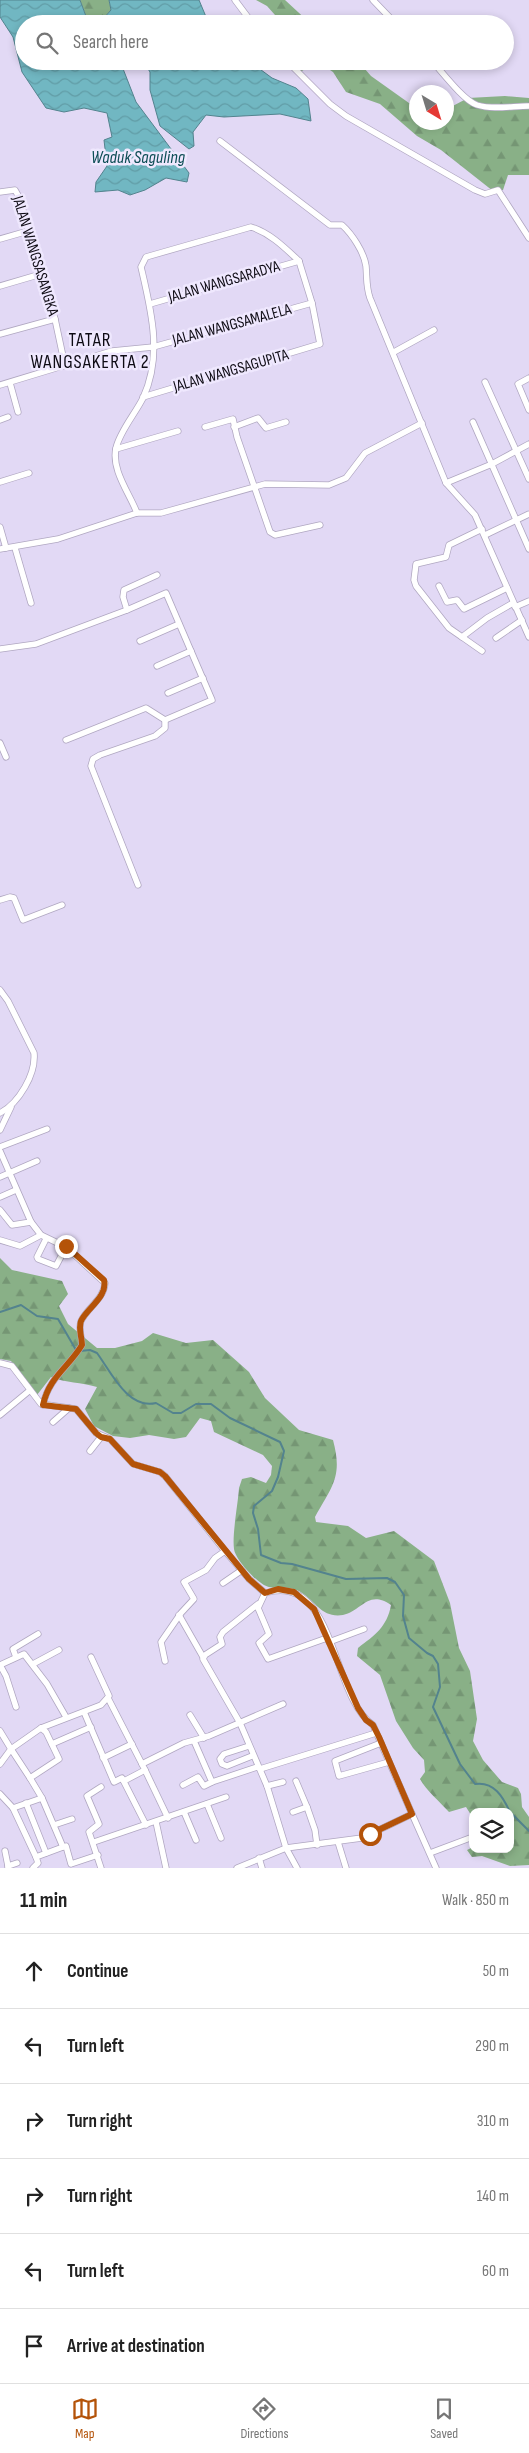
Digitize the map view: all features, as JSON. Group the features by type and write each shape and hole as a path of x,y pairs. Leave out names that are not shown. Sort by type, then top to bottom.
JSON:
{"street":[{"path":"235,0 246,15"},
{"path":"373,0 387,15"},
{"path":"296,70 330,104 346,116 474,190 485,194 498,190 529,238"},
{"path":"440,70 468,100 477,105 488,107 529,106"},
{"path":"220,141 330,226 342,225 349,233 364,258 370,298 394,352 446,483 476,514 529,637"},
{"name":"JALAN WANGSASANGKA","path":"0,192 15,190 42,274 65,366"},
{"path":"522,226 529,223"},
{"path":"136,510 116,463 116,449 143,397 150,373 154,321 140,267 146,257 242,229 251,227 262,230 299,261 312,303"},
{"path":"0,239 28,230"},
{"name":"JALAN WANGSARADYA","path":"150,304 299,261"},
{"path":"0,286 42,274"},
{"name":"JALAN WANGSAGUPITA","path":"143,397 318,346 321,340 312,303"},
{"name":"JALAN WANGSAMALELA","path":"0,385 112,351 153,347 312,303"},
{"path":"0,334 54,319"},
{"path":"394,352 434,330"},
{"path":"529,378 518,384 529,410"},
{"path":"485,382 529,479"},
{"path":"10,383 18,412"},
{"path":"0,420 8,417"},
{"path":"205,427 232,418 254,487 272,534 320,525"},
{"path":"234,427 258,418 266,428 286,422"},
{"path":"472,422 492,464 514,520 529,549"},
{"path":"0,527 3,549 15,548 75,535 136,510 161,513 265,484 329,486 346,478 365,453 422,423"},
{"path":"116,449 178,431"},
{"path":"446,483 492,464 529,444"},
{"path":"0,482 29,473"},
{"path":"482,651 444,622 416,586 414,580 416,564 446,557 449,545 529,514"},
{"path":"15,548 31,603"},
{"path":"128,610 123,597 124,590 157,575"},
{"path":"439,586 447,602 457,600 464,609 507,588"},
{"path":"0,649 36,644 166,594 212,700 165,720"},
{"path":"462,637 487,618 514,605 529,601"},
{"path":"496,638 522,620"},
{"path":"140,641 179,624"},
{"path":"157,666 191,651"},
{"path":"168,693 203,678"},
{"path":"66,740 146,708 165,720"},
{"path":"138,885 91,766 93,759 100,755 156,736 165,728 165,720"},
{"path":"0,743 6,757"},
{"path":"0,900 10,897 14,898 23,920 62,905"},
{"path":"0,990 12,1008 34,1056 30,1075 10,1107 0,1130"},
{"path":"0,1113 10,1107"},
{"path":"0,1147 48,1130"},
{"path":"0,1151 31,1222 43,1237 66,1246 105,1283 101,1295 81,1321 79,1330 82,1345 72,1362 56,1375 48,1386 43,1405"},
{"path":"0,1177 38,1161"},
{"path":"0,1197 16,1190"},
{"path":"0,1210 12,1225 31,1222"},
{"path":"0,1240 20,1246 43,1237"},
{"path":"43,1237 37,1258 55,1266 58,1265 66,1246"},
{"path":"0,1364 12,1366 29,1391 43,1405 78,1410 101,1437 110,1439 133,1464 160,1472 165,1476 225,1551 265,1593"},
{"path":"0,1415 29,1391"},
{"path":"53,1422 69,1408"},
{"path":"90,1451 101,1437"},
{"path":"166,1661 161,1644 179,1615 194,1599 184,1582 206,1570 215,1558 225,1551"},
{"path":"223,1583 242,1570"},
{"path":"203,1657 222,1644 220,1636 223,1632 258,1604 265,1593 278,1589 287,1590 302,1597 318,1615 358,1708 376,1733 407,1797 412,1814 436,1868"},
{"path":"258,1604 270,1634 259,1643 268,1659 364,1629"},
{"path":"179,1615 240,1723 252,1756 267,1786 286,1848 297,1868"},
{"path":"16,1657 13,1649 38,1634"},
{"path":"33,1664 59,1650"},
{"path":"16,1707 6,1676 0,1665 24,1654 48,1684 66,1717"},
{"path":"91,1657 108,1698 168,1818"},
{"path":"0,1679 6,1676"},
{"path":"0,1764 11,1749 41,1728 66,1717 84,1712 101,1704 108,1698"},
{"path":"142,1764 176,1747 204,1738 283,1704"},
{"path":"84,1712 114,1782 122,1778 146,1825"},
{"path":"190,1715 204,1738"},
{"path":"52,1744 91,1727"},
{"path":"30,1778 60,1759 41,1728"},
{"path":"0,1731 42,1798 63,1847"},
{"path":"183,1785 198,1777 204,1786 376,1733"},
{"path":"194,1741 212,1782"},
{"path":"381,1743 335,1760 339,1776 389,1762"},
{"path":"103,1758 132,1744"},
{"path":"249,1746 224,1754 220,1759 222,1764 227,1766 252,1756"},
{"path":"124,1781 145,1770"},
{"path":"296,1781 315,1830 317,1845"},
{"path":"267,1786 282,1782"},
{"path":"101,1787 87,1796 99,1824 89,1832 102,1868"},
{"path":"0,1794 14,1808 36,1857 38,1863 33,1868"},
{"path":"94,1842 226,1797"},
{"path":"14,1808 42,1798"},
{"path":"26,1803 46,1853"},
{"path":"207,1804 221,1838"},
{"path":"293,1812 307,1807"},
{"path":"184,1812 196,1840"},
{"path":"236,1868 286,1848 362,1838 412,1814"},
{"path":"54,1825 72,1819"},
{"path":"156,1822 166,1868"},
{"path":"430,1853 469,1838"},
{"path":"338,1842 346,1868"},
{"path":"36,1857 66,1846 72,1864 98,1856"},
{"path":"5,1851 8,1867 17,1863"},
{"path":"259,1858 262,1868"}],"green space":[{"path":"80,0 109,0 111,10 107,15 86,15"},
{"path":"256,0 285,0 301,15 275,15 267,6"},
{"path":"330,70 366,70 371,76 409,103 409,129 380,104 346,92"},
{"path":"505,96 529,98 529,175 508,175 503,190 493,191 441,150 410,130 454,130 454,105 468,98"},
{"path":"0,1258 12,1270 62,1281 68,1294 59,1306 68,1324 97,1348 115,1348 142,1341 153,1333 186,1343 213,1340 249,1372 265,1398 299,1430 333,1440 337,1463 336,1472 331,1489 315,1517 316,1522 348,1526 366,1538 394,1531 434,1561 450,1603 459,1648 470,1671 477,1719 473,1741 483,1760 502,1782 518,1788 521,1794 522,1807 529,1817 529,1865 510,1866 482,1856 472,1857 469,1853 514,1853 514,1808 469,1808 469,1812 466,1807 449,1812 429,1792 420,1779 425,1772 424,1760 413,1748 396,1721 380,1675 357,1656 358,1648 375,1634 387,1619 391,1605 376,1599 366,1602 350,1613 343,1615 330,1614 320,1609 298,1591 264,1585 253,1577 238,1559 234,1549 234,1527 239,1488 242,1479 251,1477 266,1483 271,1475 272,1466 263,1455 214,1432 211,1421 200,1418 186,1437 174,1439 149,1435 130,1438 113,1436 94,1426 85,1409 97,1387 51,1377 37,1395 11,1361 0,1359"}],"water":[{"name":"Waduk Saguling","path":"0,0 80,0 86,15 15,15 15,45 13,37 0,17"},
{"name":"Waduk Saguling","path":"109,0 199,0 205,15 107,15 111,10"},
{"name":"Waduk Saguling","path":"21,70 124,70 136,102 189,173 187,182 166,178 145,190 130,195 118,190 95,192 96,182 107,166 104,140 112,137 107,113 84,108 64,112 46,108"},
{"name":"Waduk Saguling","path":"149,70 261,70 272,78 296,88 308,99 311,121 280,114 224,117 206,115 193,132 194,146 189,149 160,126 150,90"}],"waterway":[{"path":"0,1312 21,1305 37,1316 58,1319 76,1350"},
{"path":"80,1351 90,1350 97,1353 121,1388 137,1401 146,1404 156,1403 173,1413 181,1413 196,1404 211,1404 230,1418 280,1442 284,1451 278,1477 272,1491 254,1506 253,1513 258,1529 261,1555 281,1563 292,1564 346,1579 387,1578 395,1582 404,1595 403,1616 409,1638 433,1656 438,1664 440,1687 433,1707 460,1764 475,1784 488,1785 497,1791 508,1808"},
{"path":"514,1816 529,1831"}],"district":[{"name":"TATAR WANGSAKERTA 2","path":"90,351"}],"route":[{"path":"66,1246 105,1283 101,1295 81,1321 79,1330 82,1345 72,1362 56,1375 48,1386 43,1405 76,1409 96,1433 101,1437 110,1439 130,1462 142,1468 160,1472 186,1500 249,1579 265,1593 278,1589 294,1592 314,1609 320,1618 358,1708 366,1720 373,1725 379,1737 389,1762 407,1797 412,1814 370,1834"}]}
